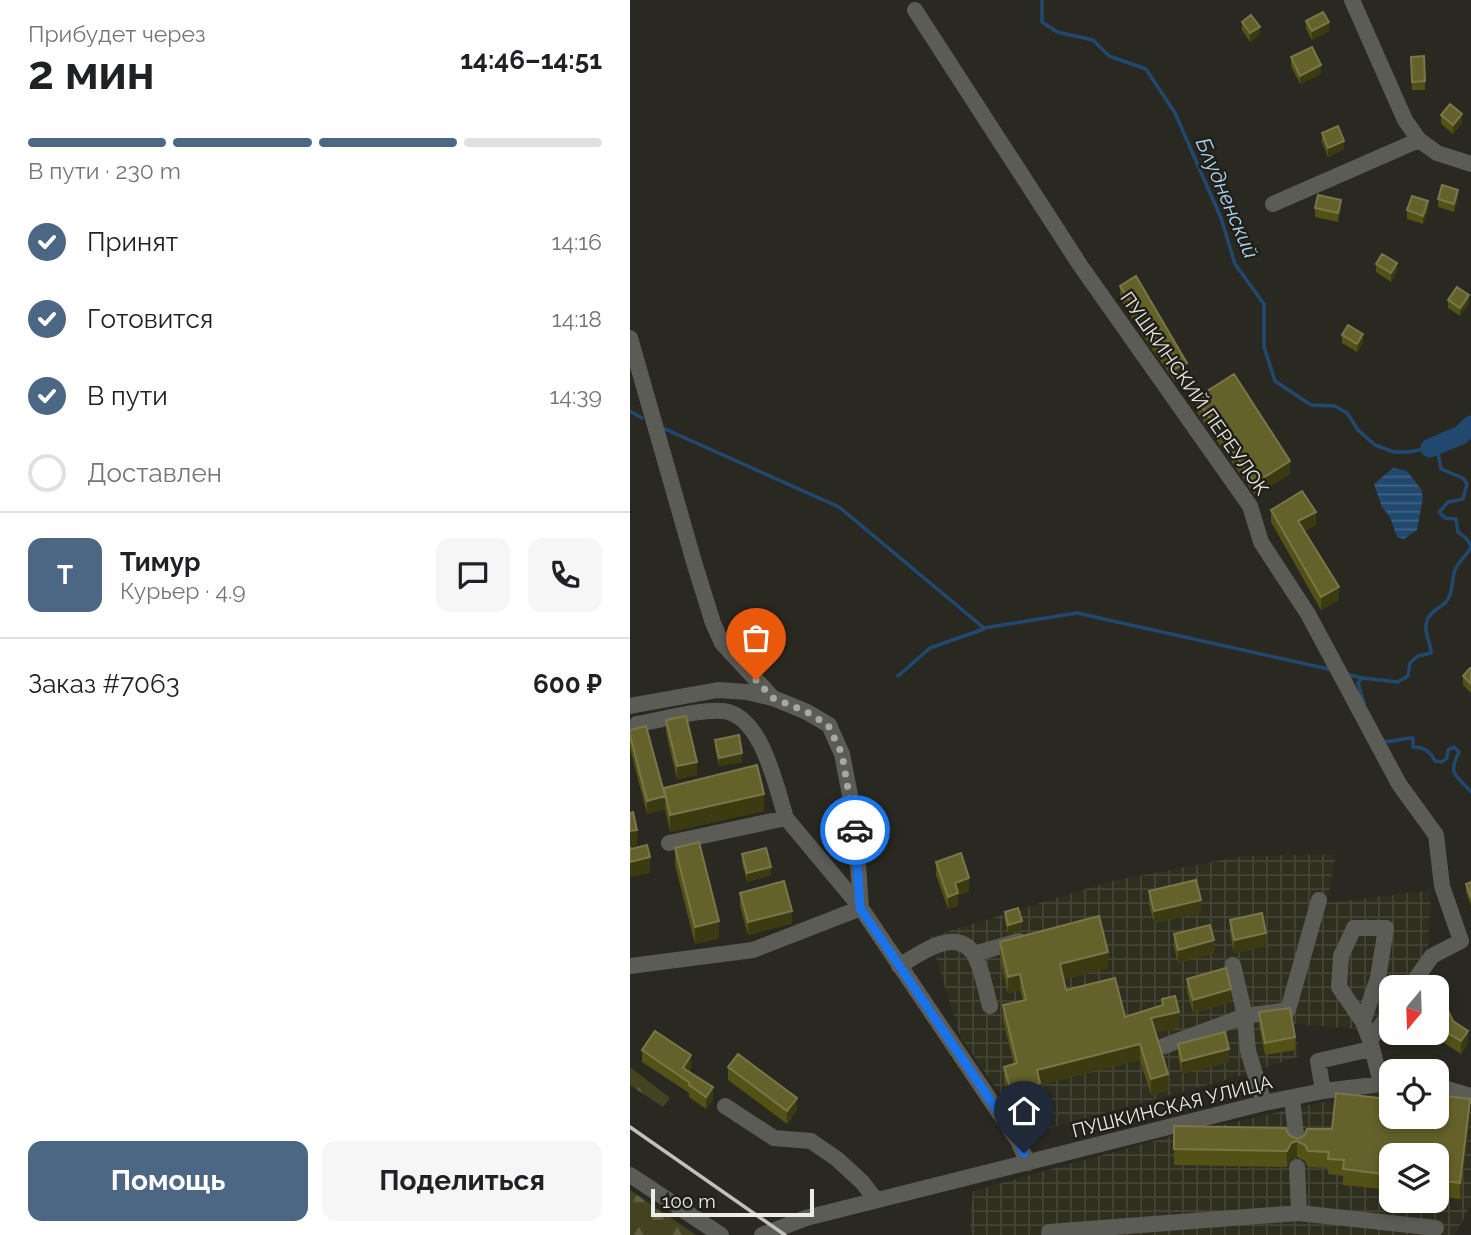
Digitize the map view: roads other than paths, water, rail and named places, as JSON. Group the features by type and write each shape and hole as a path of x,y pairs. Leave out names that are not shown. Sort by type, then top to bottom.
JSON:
{"street":[{"path":"1352,0 1405,120 1419,140 1437,153 1471,164"},
{"name":"ПУШКИНСКИЙ ПЕРЕУЛОК","path":"915,10 1080,264 1250,506 1261,542 1308,614 1399,784 1436,835 1441,886 1461,941 1432,956 1419,975"},
{"path":"1273,204 1419,140"},
{"path":"630,338 713,623 722,643 773,698"},
{"path":"630,706 718,690 747,692 773,698 807,712 828,725 842,754 855,821 860,908"},
{"path":"637,724 725,711 738,717 757,738 768,759 786,818 860,908 1018,1141 1028,1163"},
{"path":"669,843 786,818"},
{"path":"1164,1046 1245,1016 1288,1010 1319,900"},
{"path":"630,967 753,950 860,908"},
{"path":"1363,1022 1378,978 1386,928 1354,928 1341,956 1339,987 1363,1022 1379,1065"},
{"path":"974,954 1035,937"},
{"path":"899,966 932,946 947,942 964,944 974,954 990,1006"},
{"path":"1233,965 1245,1016 1248,1051 1264,1103"},
{"path":"1323,1091 1318,1061 1371,1044 1379,1031"},
{"name":"ПУШКИНСКАЯ УЛИЦА","path":"762,1235 806,1218 1264,1103 1323,1091 1379,1084"},
{"path":"1449,1090 1471,1096"},
{"path":"1292,1098 1297,1144"},
{"path":"725,1105 774,1138 811,1141 837,1159 862,1182 876,1200"},
{"path":"1297,1167 1298,1213"},
{"path":"630,1175 722,1235"},
{"path":"1049,1232 1298,1213 1436,1228"}],"water":[{"path":"1393,468 1407,471 1421,489 1423,498 1417,530 1404,539 1397,537 1374,484"}],"waterway":[{"name":"Блудненский","path":"1042,0 1042,22 1057,32 1093,40 1109,56 1146,69 1175,113 1221,218 1235,264 1264,304 1264,347 1275,381 1311,405 1335,406 1347,413 1358,430 1375,445 1394,452 1430,448 1438,453 1441,469 1463,478 1467,484 1463,499 1448,502 1439,512 1445,518 1456,519 1458,532 1471,546"},
{"path":"630,411 642,418"},
{"path":"1430,448 1461,435 1471,425"},
{"path":"665,429 839,507 984,628 1077,613 1328,669"},
{"path":"1364,703 1358,683 1362,678 1398,682 1408,676 1410,663 1418,656 1431,653 1426,629 1428,618 1449,598 1455,570 1471,547"},
{"path":"898,676 930,648 984,629"},
{"path":"1346,674 1362,678"},
{"path":"1381,741 1413,738 1413,747 1429,752 1435,761 1442,762 1447,758 1448,750 1454,747 1459,752 1455,760 1455,775 1471,792"}],"railway":[{"path":"630,1127 785,1235"}]}
